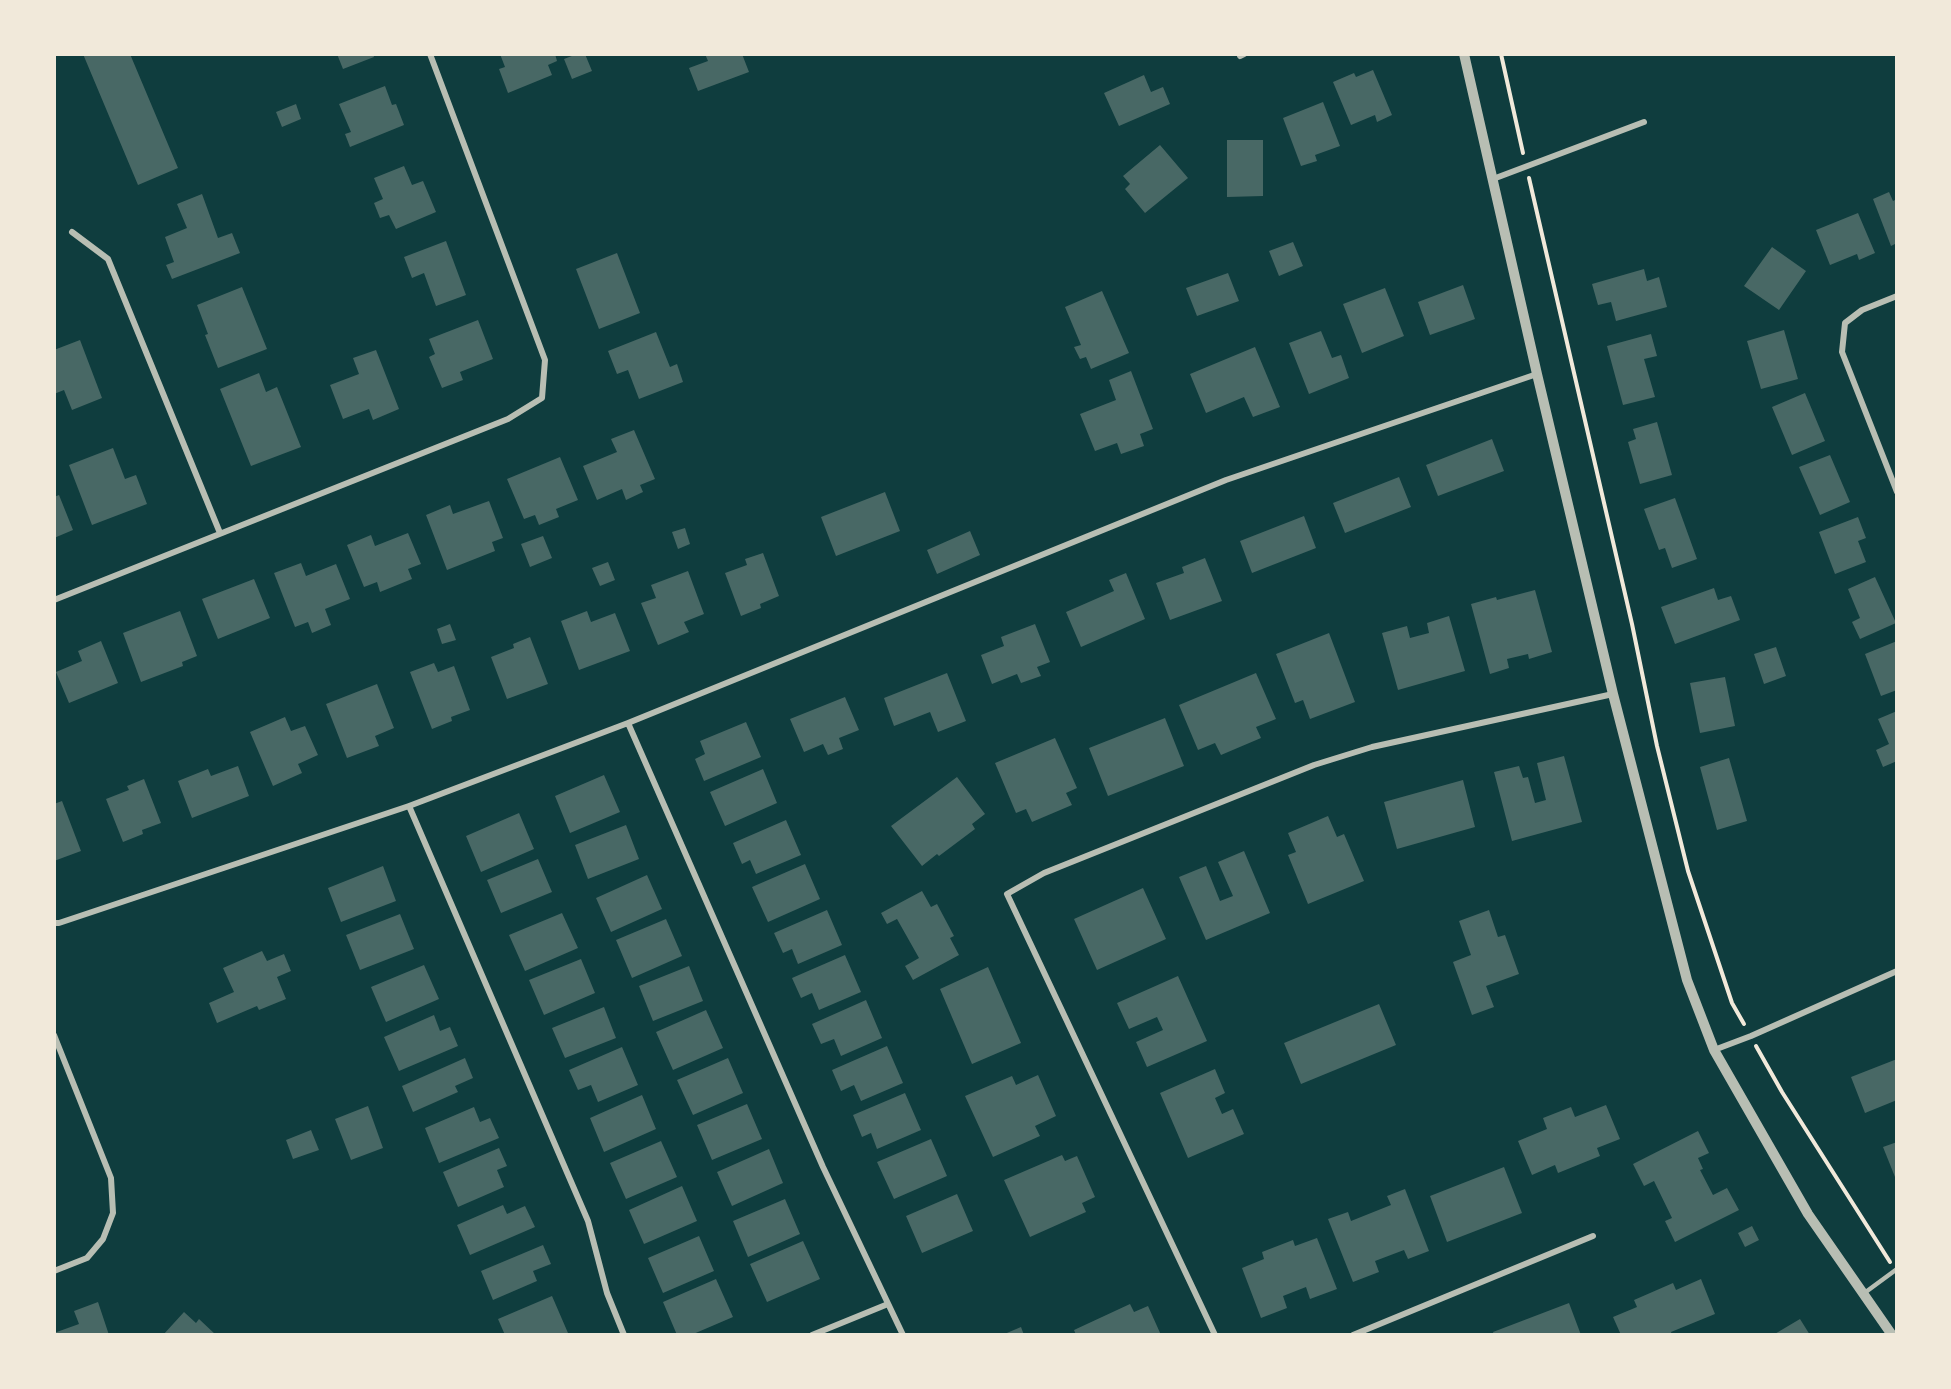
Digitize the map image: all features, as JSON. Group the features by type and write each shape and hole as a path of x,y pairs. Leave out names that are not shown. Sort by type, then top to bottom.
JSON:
{"street":[{"path":"54,600 508,419 542,398 545,360 430,54"},
{"path":"1464,54 1613,694 1687,980 1714,1050 1808,1214 1892,1335"},
{"path":"1493,179 1644,122"},
{"path":"72,232 108,259 220,534"},
{"path":"1897,296 1862,310 1845,323 1842,352 1897,492"},
{"path":"54,923 410,806 628,723 1226,480 1537,374"},
{"path":"1215,1335 1007,894 1044,873 1314,765 1372,747 1613,694"},
{"path":"628,723 823,1167 903,1335"},
{"path":"410,806 588,1221 607,1293 624,1335"},
{"path":"1714,1050 1751,1036 1897,971"},
{"path":"54,1035 111,1178 113,1213 103,1239 87,1258 54,1271"},
{"path":"1353,1335 1593,1236"},
{"path":"812,1335 888,1304"}],"lane":[{"path":"1863,1294 1896,1270"}],"path":[{"path":"1501,54 1632,624 1657,746 1688,871 1732,1003"},
{"path":"1762,1056 1782,1092 1896,1270"}],"building":[{"path":"83,54 130,54 178,168 138,185"},
{"path":"337,54 373,54 374,57 343,69"},
{"path":"500,54 555,54 557,61 548,65 552,75 508,93 499,69 505,67"},
{"path":"577,54 585,54 592,71 572,79 564,59"},
{"path":"705,54 742,54 749,72 698,91 689,68 708,61"},
{"path":"1373,70 1392,115 1377,122 1375,115 1351,125 1333,82 1354,73 1356,77"},
{"path":"1144,75 1151,92 1163,87 1170,104 1119,126 1104,93"},
{"path":"385,86 392,105 396,104 404,125 350,147 345,134 351,132 339,104"},
{"path":"1323,102 1340,146 1315,155 1317,161 1301,166 1283,118"},
{"path":"296,104 301,119 282,127 276,112"},
{"path":"1227,140 1263,140 1263,196 1227,197"},
{"path":"1160,145 1188,178 1145,213 1125,189 1130,184 1123,176"},
{"path":"404,166 412,185 423,181 436,212 396,229 389,215 380,218 374,203 383,199 374,178"},
{"path":"1889,192 1893,201 1897,199 1897,243 1891,246 1873,199"},
{"path":"202,194 218,238 232,233 240,253 172,279 166,265 174,262 165,237 187,228 177,204"},
{"path":"1858,213 1875,253 1859,260 1857,254 1830,265 1816,230"},
{"path":"446,241 466,295 436,306 424,273 412,278 404,257"},
{"path":"1293,242 1303,266 1279,276 1269,251"},
{"path":"1772,247 1806,271 1779,310 1744,286"},
{"path":"617,253 640,313 599,329 576,269"},
{"path":"1644,269 1647,281 1659,277 1667,307 1616,321 1611,302 1598,305 1592,284"},
{"path":"1228,273 1239,301 1197,316 1186,288"},
{"path":"1463,285 1475,319 1430,335 1418,302"},
{"path":"242,287 267,349 218,368 205,335 208,334 197,305"},
{"path":"1385,288 1404,336 1362,353 1343,304"},
{"path":"1102,291 1129,353 1091,369 1086,357 1080,359 1074,347 1081,345 1065,307"},
{"path":"478,320 493,359 460,372 463,380 442,388 429,357 435,354 429,339"},
{"path":"1784,330 1798,379 1761,389 1747,341"},
{"path":"1321,331 1332,358 1341,355 1349,378 1309,394 1289,343"},
{"path":"656,332 670,367 677,364 683,382 639,399 628,370 617,374 608,351"},
{"path":"1651,334 1657,356 1644,359 1655,397 1623,405 1607,346"},
{"path":"80,340 102,398 72,410 64,390 54,394 54,374 56,374 54,350"},
{"path":"1255,347 1280,407 1253,417 1244,397 1206,413 1190,374"},
{"path":"376,350 399,409 373,420 369,409 343,419 330,385 359,374 353,358"},
{"path":"1131,371 1153,429 1140,434 1144,446 1121,454 1117,443 1095,451 1080,414 1116,400 1109,380"},
{"path":"259,373 266,392 277,387 301,447 251,466 220,389"},
{"path":"1805,393 1825,441 1792,455 1772,407"},
{"path":"1657,422 1672,475 1640,484 1628,442 1636,439 1633,429"},
{"path":"634,430 655,479 640,485 643,492 626,500 622,489 597,500 583,466 617,452 611,439"},
{"path":"1492,439 1504,471 1438,496 1426,465"},
{"path":"113,448 125,479 136,475 147,504 92,525 69,465"},
{"path":"1830,455 1850,502 1820,515 1799,467"},
{"path":"560,457 578,500 556,509 559,517 539,525 535,515 524,519 507,479"},
{"path":"1399,477 1411,507 1345,533 1333,503"},
{"path":"885,492 900,531 836,556 821,517"},
{"path":"59,495 73,530 54,538 54,497"},
{"path":"1675,498 1697,559 1672,568 1665,548 1659,550 1644,509"},
{"path":"489,501 503,538 492,542 495,551 447,570 426,515 450,505 453,514"},
{"path":"1304,516 1316,548 1252,573 1240,541"},
{"path":"1858,517 1866,538 1858,541 1866,562 1835,574 1819,532"},
{"path":"685,528 690,544 678,549 672,532"},
{"path":"970,531 980,555 937,574 927,550"},
{"path":"408,533 421,564 408,569 412,579 380,592 377,582 364,587 347,545 371,535 375,546"},
{"path":"543,536 552,558 530,567 521,544"},
{"path":"763,553 779,596 760,604 761,608 741,616 725,573 747,565 745,559"},
{"path":"1205,558 1222,601 1170,620 1156,583 1184,573 1182,567"},
{"path":"608,562 615,580 600,586 592,568"},
{"path":"301,563 306,576 336,564 350,599 325,609 331,625 312,633 308,622 295,627 274,573"},
{"path":"688,571 704,614 684,622 689,632 658,645 641,603 656,598 651,585"},
{"path":"1126,573 1145,619 1081,647 1066,612 1114,591 1109,580"},
{"path":"1875,577 1896,623 1860,639 1852,622 1860,618 1848,589"},
{"path":"254,579 270,618 218,639 202,599"},
{"path":"1714,588 1718,600 1731,596 1740,620 1675,644 1661,607"},
{"path":"1535,590 1552,652 1529,659 1528,654 1507,659 1509,668 1490,674 1471,604"},
{"path":"180,611 197,656 182,662 183,666 141,682 123,633"},
{"path":"587,611 591,622 615,613 630,651 579,670 561,621"},
{"path":"1449,616 1465,671 1398,690 1382,633 1407,626 1410,638 1429,633 1427,623"},
{"path":"450,624 456,640 442,644 437,629"},
{"path":"1035,624 1050,662 1037,667 1041,676 1021,683 1017,674 992,684 981,655 1004,646 1001,637"},
{"path":"1329,633 1355,702 1310,719 1303,700 1295,703 1276,654"},
{"path":"530,637 548,684 507,699 491,657 514,648 513,644"},
{"path":"101,641 118,683 69,703 56,672 82,661 78,651"},
{"path":"1897,641 1897,690 1881,696 1865,654"},
{"path":"1776,647 1786,676 1764,684 1754,654"},
{"path":"434,663 438,672 454,666 470,710 451,717 452,721 432,729 410,672"},
{"path":"947,673 966,721 938,732 930,712 894,726 884,698"},
{"path":"1256,673 1276,719 1256,727 1261,738 1221,755 1215,743 1198,750 1179,705"},
{"path":"1725,677 1735,726 1700,733 1690,683"},
{"path":"377,684 394,728 375,736 379,746 347,758 326,704"},
{"path":"845,697 859,730 839,738 843,749 828,755 823,744 804,752 790,719"},
{"path":"1897,711 1897,761 1883,767 1876,750 1889,744 1878,719"},
{"path":"285,717 291,731 305,726 318,755 298,764 302,773 273,786 250,732"},
{"path":"1165,718 1184,766 1108,796 1089,748"},
{"path":"746,722 761,757 704,781 695,759 705,754 700,741"},
{"path":"1055,738 1077,788 1066,793 1072,805 1032,822 1026,809 1016,813 995,763"},
{"path":"1564,756 1582,822 1512,841 1494,772 1519,766 1523,778 1528,777 1535,803 1546,800 1537,763"},
{"path":"1729,758 1747,821 1717,830 1700,767"},
{"path":"238,766 249,796 192,818 178,781 208,769 211,776"},
{"path":"763,769 777,803 725,826 710,792"},
{"path":"604,775 620,812 570,833 555,796"},
{"path":"957,777 985,814 972,824 975,829 922,866 891,826"},
{"path":"144,779 161,823 142,830 143,834 123,842 106,799 129,790 127,786"},
{"path":"1463,780 1475,827 1397,849 1384,802"},
{"path":"62,801 81,851 54,861 54,804"},
{"path":"519,813 534,849 481,872 466,836"},
{"path":"1328,816 1337,837 1344,834 1364,881 1308,904 1288,855 1296,852 1288,833"},
{"path":"786,820 801,855 756,874 750,860 742,864 733,843"},
{"path":"626,825 639,859 588,879 575,845"},
{"path":"1244,851 1270,913 1206,940 1179,877 1206,866 1220,901 1233,896 1218,862"},
{"path":"538,859 552,892 501,913 487,880"},
{"path":"805,864 820,899 768,922 752,887"},
{"path":"383,866 396,901 341,922 328,888"},
{"path":"647,875 662,909 611,932 596,898"},
{"path":"1143,888 1166,939 1097,970 1074,919"},
{"path":"922,891 931,907 937,904 954,936 950,938 959,955 913,980 905,966 919,958 897,919 887,924 881,913"},
{"path":"827,910 842,945 798,964 792,949 783,953 774,933"},
{"path":"1489,910 1498,937 1505,935 1519,974 1486,986 1494,1007 1472,1015 1453,962 1471,955 1459,921"},
{"path":"562,913 578,948 525,971 509,935"},
{"path":"400,914 414,949 360,970 346,935"},
{"path":"666,919 682,956 632,978 616,940"},
{"path":"262,951 267,961 284,954 291,971 277,977 286,999 259,1010 257,1006 217,1023 209,1003 234,992 223,968"},
{"path":"845,955 861,992 819,1010 812,993 801,998 792,978"},
{"path":"581,959 595,993 544,1015 529,980"},
{"path":"424,965 439,999 386,1022 371,987"},
{"path":"689,966 703,1001 653,1021 639,986"},
{"path":"988,967 1021,1043 972,1064 940,989"},
{"path":"1178,976 1207,1041 1147,1067 1136,1042 1163,1030 1157,1017 1129,1029 1117,1003"},
{"path":"866,1000 882,1038 841,1056 834,1039 821,1044 812,1024"},
{"path":"1379,1004 1396,1045 1301,1084 1284,1043"},
{"path":"604,1007 616,1038 565,1058 552,1028"},
{"path":"706,1010 723,1048 673,1070 656,1032"},
{"path":"434,1015 440,1031 450,1027 458,1046 399,1071 384,1037"},
{"path":"887,1046 903,1083 861,1101 854,1085 841,1091 832,1070"},
{"path":"622,1047 638,1085 598,1102 591,1085 578,1090 569,1070"},
{"path":"465,1058 473,1078 455,1086 458,1092 413,1112 402,1086"},
{"path":"728,1058 743,1093 693,1115 677,1080"},
{"path":"1897,1059 1897,1100 1865,1113 1851,1077"},
{"path":"1215,1069 1225,1093 1215,1098 1222,1114 1233,1109 1244,1134 1188,1158 1160,1093"},
{"path":"1038,1075 1056,1116 1035,1126 1040,1136 993,1157 965,1096 1012,1076 1016,1085"},
{"path":"905,1093 921,1130 877,1149 871,1133 862,1137 853,1115"},
{"path":"642,1095 656,1129 604,1152 590,1118"},
{"path":"747,1104 762,1139 712,1160 697,1125"},
{"path":"1606,1105 1620,1139 1597,1148 1600,1156 1558,1173 1555,1165 1532,1175 1518,1141 1547,1129 1543,1118 1571,1107 1575,1117"},
{"path":"368,1106 383,1148 351,1160 335,1119"},
{"path":"474,1107 480,1122 490,1118 499,1138 439,1163 425,1128"},
{"path":"311,1130 319,1150 293,1159 286,1140"},
{"path":"1698,1131 1709,1153 1698,1158 1703,1169 1700,1170 1713,1195 1727,1188 1739,1210 1675,1242 1665,1221 1672,1218 1654,1181 1644,1186 1633,1164"},
{"path":"931,1139 947,1176 894,1199 877,1162"},
{"path":"661,1141 677,1177 626,1199 610,1163"},
{"path":"1897,1142 1897,1182 1883,1147"},
{"path":"499,1148 507,1166 497,1170 504,1187 458,1207 443,1172"},
{"path":"769,1149 783,1183 732,1206 717,1172"},
{"path":"1062,1155 1065,1161 1077,1156 1095,1197 1082,1203 1086,1212 1030,1237 1004,1180"},
{"path":"1504,1167 1522,1213 1447,1242 1430,1196"},
{"path":"682,1186 697,1221 644,1244 629,1210"},
{"path":"1405,1189 1429,1251 1408,1259 1404,1250 1375,1261 1379,1272 1353,1282 1328,1219 1348,1212 1351,1221 1391,1205 1387,1196"},
{"path":"957,1194 973,1231 922,1253 906,1216"},
{"path":"785,1199 800,1234 748,1257 733,1221"},
{"path":"503,1205 507,1214 525,1206 535,1227 470,1255 457,1225"},
{"path":"1752,1226 1759,1240 1745,1247 1738,1233"},
{"path":"699,1236 714,1271 663,1293 648,1258"},
{"path":"1317,1238 1337,1289 1310,1299 1306,1287 1283,1296 1287,1308 1261,1318 1242,1268 1264,1259 1262,1252 1293,1240 1295,1246"},
{"path":"803,1241 820,1279 767,1302 750,1264"},
{"path":"543,1245 551,1264 533,1271 537,1281 493,1300 481,1271"},
{"path":"716,1279 733,1317 691,1335 677,1335 663,1302"},
{"path":"1701,1279 1715,1314 1671,1332 1672,1335 1621,1335 1613,1317 1637,1307 1634,1300 1673,1283 1676,1290"},
{"path":"552,1296 568,1333 564,1335 505,1335 498,1319"},
{"path":"98,1302 109,1335 54,1335 54,1333 79,1324 74,1311"},
{"path":"1569,1303 1581,1335 1494,1335 1493,1332"},
{"path":"1130,1304 1134,1312 1148,1306 1161,1335 1076,1335 1074,1330"},
{"path":"184,1312 196,1323 199,1319 216,1335 163,1335"},
{"path":"1800,1319 1810,1335 1773,1335"},
{"path":"1021,1327 1024,1335 1002,1335"}]}
